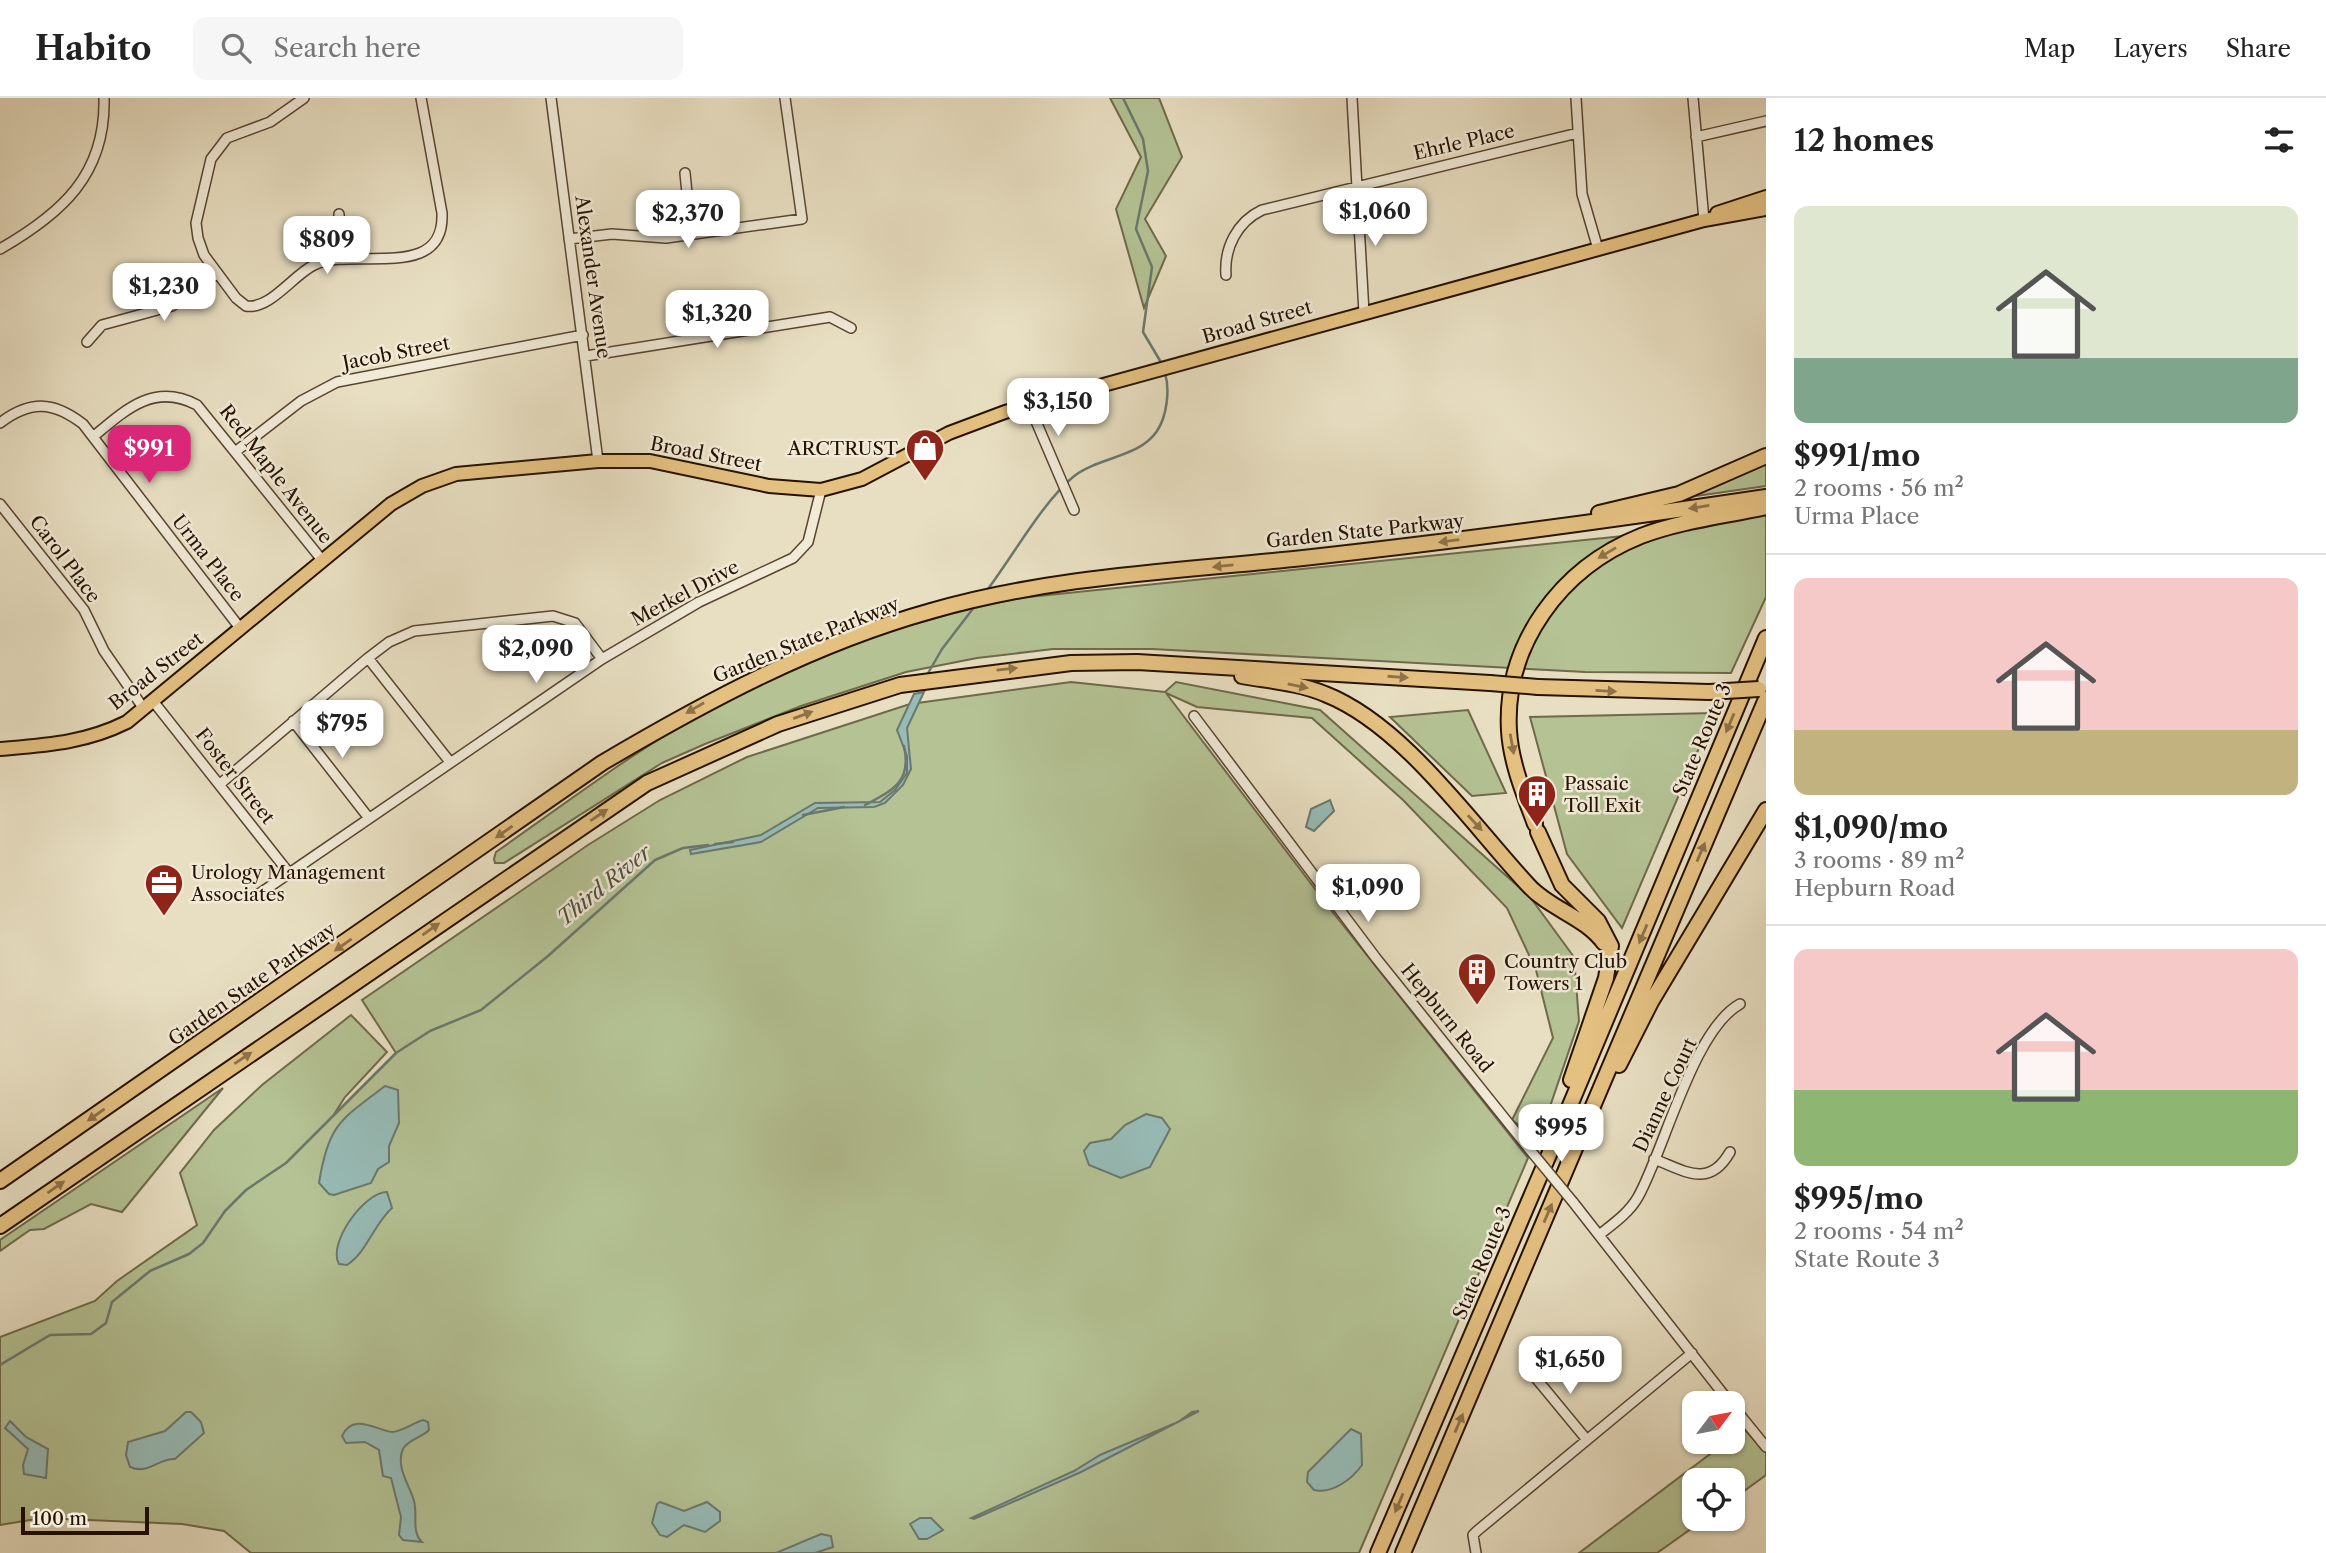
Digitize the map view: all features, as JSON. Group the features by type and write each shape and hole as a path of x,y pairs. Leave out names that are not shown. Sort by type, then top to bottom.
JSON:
{"highway":[{"path":"1493,536 1663,499 1727,475 1766,456"},
{"name":"Garden State Parkway","path":"0,1181 602,763 702,704 758,677 900,621 1001,594 1145,574 1493,536 1766,497"},
{"path":"1412,1474 1450,1366 1582,1052 1609,962 1611,946 1606,933 1562,885 1537,828 1511,746 1510,704 1517,667 1528,637 1548,605 1584,569 1639,537 1766,507"},
{"name":"State Route 3","path":"1378,1553 1766,638"},
{"path":"0,1226 647,783 778,724 900,685 939,677 1071,663 1137,662 1538,687 1709,692 1766,688"},
{"path":"1208,666 1236,675 1314,689 1344,702 1368,719 1433,779 1543,900 1600,937 1609,953 1609,962"},
{"path":"1403,1553 1766,699"},
{"path":"1588,1118 1668,972 1766,810"}],"main road":[{"name":"Broad Street","path":"1704,220 1730,207 1766,197"},
{"name":"Broad Street","path":"0,749 66,744 100,736 149,705 391,504 440,478 472,471 598,461 650,461 769,486 821,490 862,479 979,419 1704,220 1766,209"}],"street":[{"path":"0,249 51,217 82,182 100,139 104,98"},
{"path":"304,98 270,122 227,138 211,159 196,230 204,255 217,273 241,303 254,307 313,266 341,258 407,258 429,248 437,239 442,213 421,98"},
{"name":"Alexander Avenue","path":"551,98 598,461"},
{"path":"569,239 612,233 655,238 802,219 785,98"},
{"path":"1352,98 1364,313"},
{"path":"1576,98 1582,194 1598,249"},
{"path":"1693,98 1704,220"},
{"path":"1696,137 1766,121"},
{"name":"Ehrle Place","path":"1226,275 1225,258 1230,243 1255,214 1357,185 1578,133"},
{"path":"685,173 691,234"},
{"path":"339,215 341,258"},
{"path":"88,342 102,325 172,306 217,273"},
{"path":"586,356 830,317 851,328"},
{"name":"Jacob Street","path":"235,452 301,401 337,382 583,335"},
{"name":"Red Maple Avenue","path":"93,437 131,405 145,397 160,395 188,400 197,405 322,561"},
{"path":"1028,405 1074,510"},
{"name":"Urma Place","path":"0,423 28,406 55,406 83,424 240,628"},
{"name":"Merkel Drive","path":"256,896 601,659 699,602 801,552 813,529 821,490"},
{"name":"Carol Place","path":"0,504 84,610 104,651 149,705"},
{"path":"220,784 368,658 389,642 414,631 553,616 575,624 601,659"},
{"path":"368,658 450,762"},
{"name":"Foster Street","path":"149,705 220,784 289,873"},
{"name":"Hepburn Road","path":"1194,716 1376,958 1600,1235 1722,1391"},
{"path":"293,722 368,817"},
{"name":"Dianne Court","path":"1600,1235 1633,1205 1683,1088 1720,1022 1740,1004"},
{"path":"1654,1158 1689,1172 1707,1174 1721,1167 1730,1152"},
{"path":"1476,1553 1473,1535 1477,1531 1692,1353"},
{"path":"1530,1371 1587,1440"},
{"name":"Hepburn Road","path":"1745,1420 1766,1447"}],"green space":[{"path":"1110,98 1159,98 1182,157 1145,219 1166,256 1144,308 1116,209 1141,157"},
{"path":"1766,460 1766,486 1689,497"},
{"path":"1766,513 1766,597 1731,673 1585,672 1152,649 1053,649 977,658 906,672 801,706 705,744 662,763 504,863 495,863 496,852 631,757 716,705 751,686 825,654 940,617 1019,598 1701,528"},
{"path":"1071,682 1165,692 1176,682 1320,710 1530,897 1574,957 1579,1021 1539,1139 1512,1120 1553,1038 1536,970 1507,908 1403,800 1312,718 1197,707 1166,693 1331,910 1528,1158 1359,1553 251,1553 224,1531 182,1524 42,1518 0,1525 0,1337 95,1301 117,1281 197,1225 180,1173 214,1130 262,1085 351,1015 387,1052 345,1097 333,1116 396,1053 362,1000 588,845 660,800 747,757 910,704"},
{"path":"1468,710 1506,793 1472,796 1390,717"},
{"path":"1714,713 1622,928 1567,854 1530,717"},
{"path":"223,1088 122,1212 91,1204 44,1229 30,1230 0,1251 0,1240"},
{"path":"1745,1430 1766,1452 1766,1475 1745,1490 1745,1468 1692,1468 1710,1454 1745,1454"},
{"path":"1682,1475 1682,1531 1688,1531 1657,1553 1579,1553"}],"water":[{"path":"924,692 907,728 911,769 903,785 885,803 874,807 818,808 761,842 691,854 690,850 761,835 815,803 880,802 895,790 907,773 907,756 897,730 914,694"},
{"path":"1330,800 1334,811 1314,831 1306,827 1311,809"},
{"path":"385,1086 398,1090 399,1123 389,1146 389,1162 378,1169 371,1183 334,1195 329,1194 319,1183 332,1136 347,1116"},
{"path":"1146,1114 1162,1118 1170,1129 1150,1167 1121,1178 1089,1165 1084,1151 1090,1143 1111,1139 1125,1125"},
{"path":"387,1192 392,1208 354,1259 347,1265 339,1264 338,1244 350,1220 368,1200"},
{"path":"186,1412 191,1412 201,1422 204,1433 175,1459 143,1469 130,1467 126,1455 128,1442 165,1431"},
{"path":"423,1420 428,1422 429,1430 405,1446 401,1456 404,1476 414,1501 417,1533 422,1542 403,1540 399,1535 401,1517 391,1478 383,1476 379,1450 365,1442 346,1443 342,1436 352,1425 365,1424 392,1432"},
{"path":"10,1421 26,1437 48,1449 46,1478 24,1474 23,1465 28,1449 5,1428"},
{"path":"1176,1423 1081,1472 971,1518 1074,1471 1100,1455"},
{"path":"1351,1429 1361,1434 1362,1465 1335,1488 1314,1490 1307,1482 1308,1472"},
{"path":"660,1502 684,1511 707,1502 720,1512 720,1521 705,1532 684,1525 667,1537 660,1535 652,1523"},
{"path":"920,1518 931,1518 943,1530 927,1539 919,1539 910,1524"},
{"path":"821,1534 831,1536 833,1547 815,1553 776,1553"}],"waterway":[{"name":"Third River","path":"1123,98 1143,139 1148,171 1136,229 1152,267 1143,332 1162,364"},
{"name":"Third River","path":"985,593 1038,516 1061,488 1083,470 1140,447 1157,431 1167,403 1165,373"},
{"name":"Third River","path":"927,675 942,649 975,606"},
{"name":"Third River","path":"865,805 884,795 903,777 906,758 904,746"},
{"name":"Third River","path":"803,815 844,807"},
{"name":"Third River","path":"715,844 733,842"},
{"name":"Third River","path":"0,1365 50,1335 91,1334 106,1323 112,1302 150,1271 189,1254 203,1243 225,1211 246,1190 286,1163 396,1053 430,1031 481,1010 548,956 655,860 683,848 708,845"}],"place":[{"name":"ARCTRUST","path":"925,482"},
{"name":"Passaic Toll Exit","path":"1537,828"},
{"name":"Urology Management Associates","path":"164,917"},
{"name":"Country Club Towers 1","path":"1477,1006"}]}
